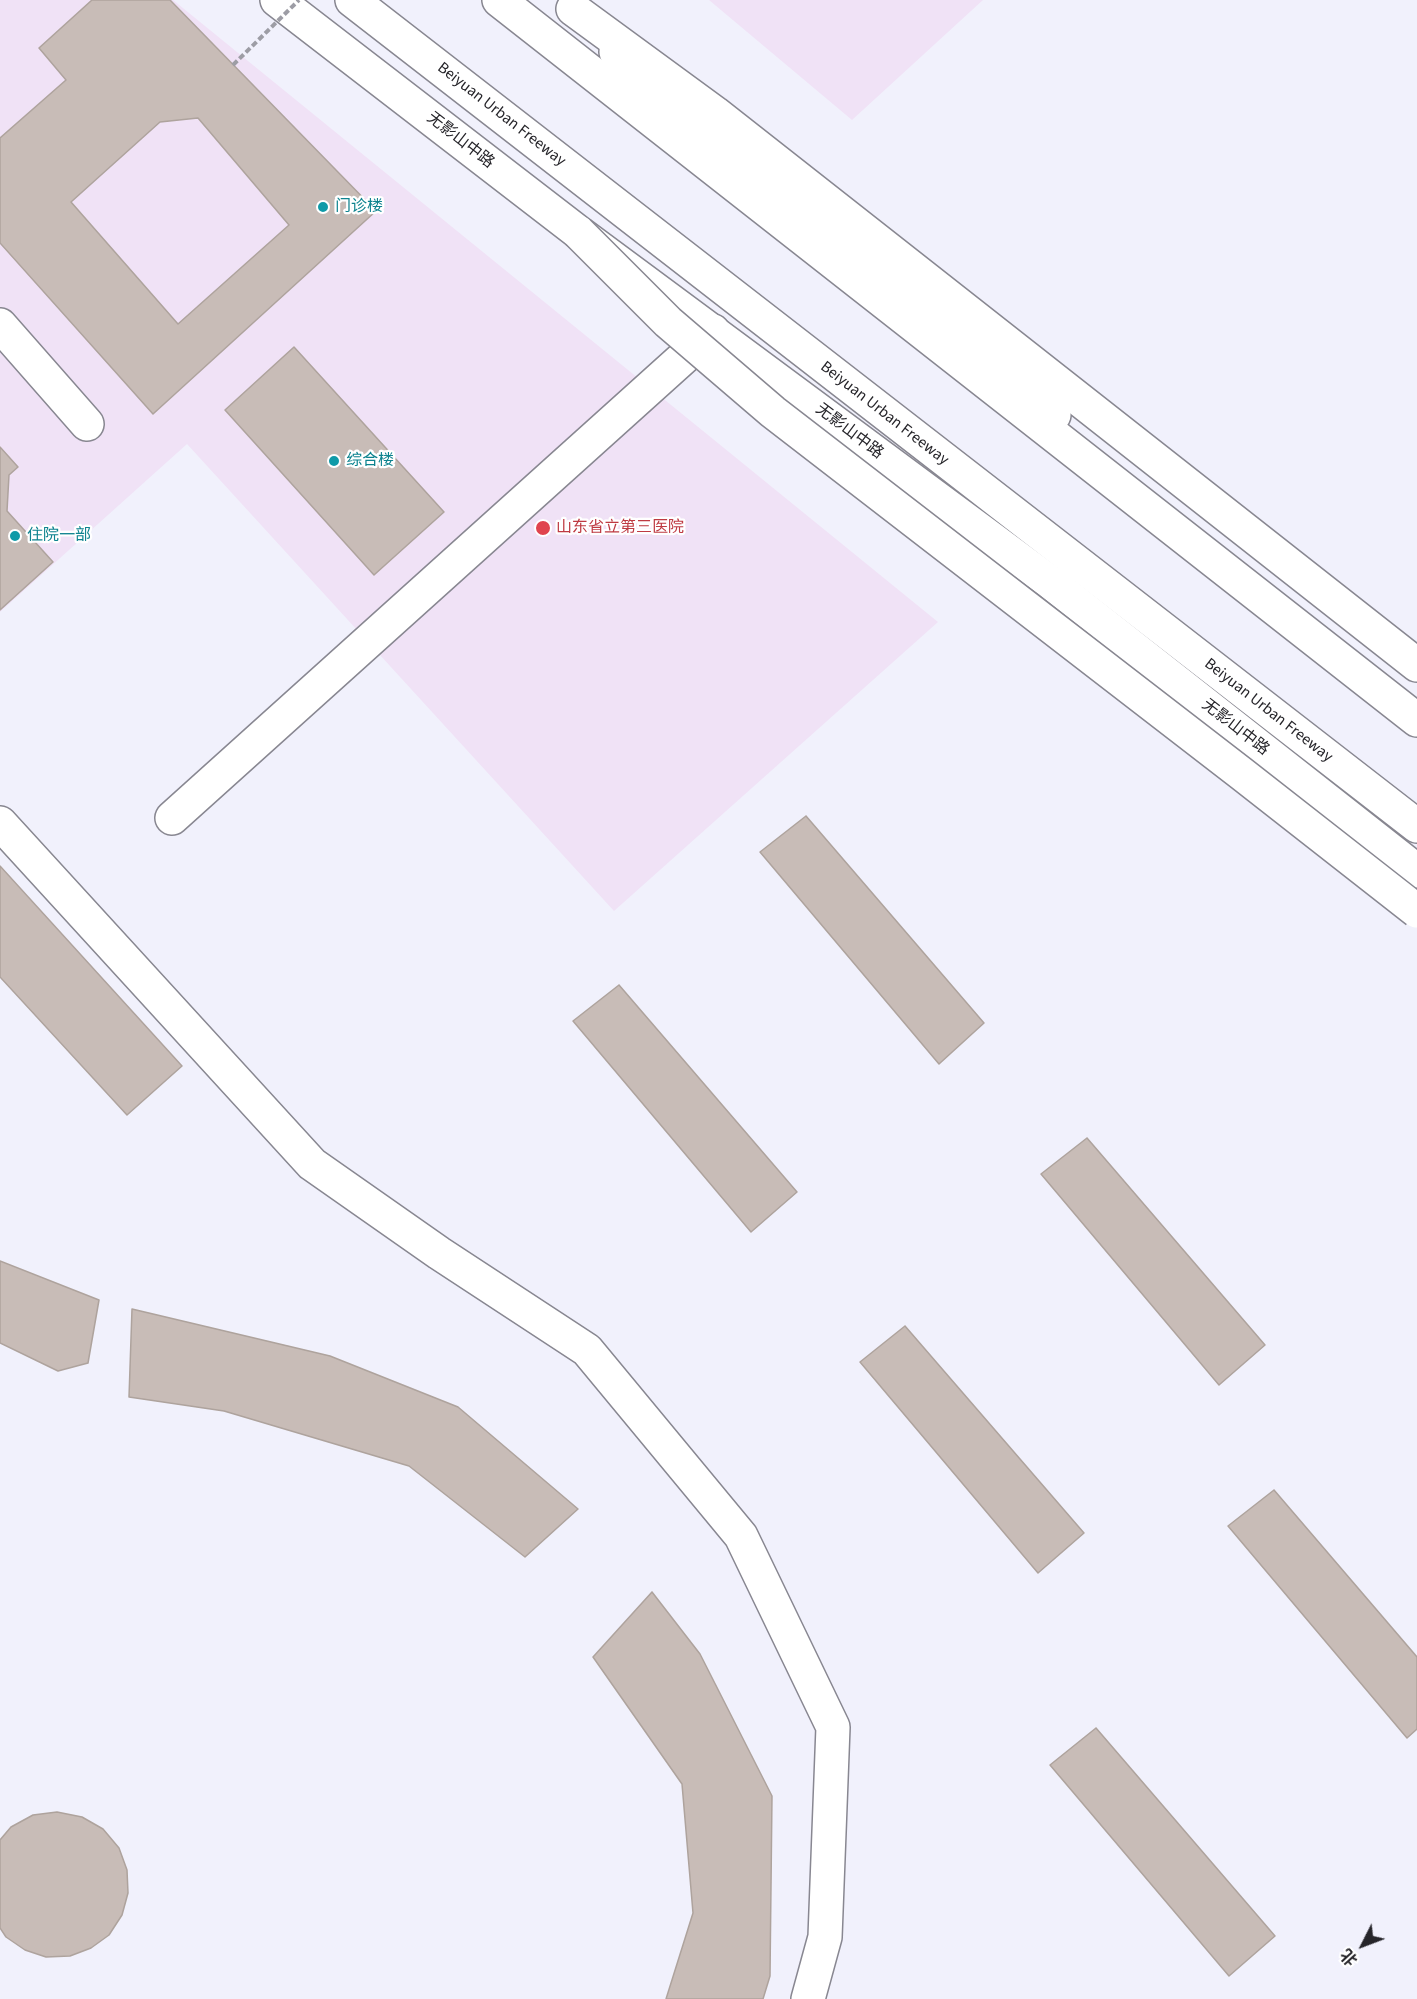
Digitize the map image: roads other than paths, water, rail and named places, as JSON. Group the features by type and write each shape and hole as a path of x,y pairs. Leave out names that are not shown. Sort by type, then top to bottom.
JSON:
{"main road":[{"name":"无影山中路","path":"277,0 578,232 1050,582 1417,871"},
{"name":"Beiyuan Urban Freeway","path":"352,0 1417,826"},
{"path":"500,0 1417,720"},
{"path":"568,4 724,120 1417,665"},
{"path":"568,4 687,124 986,360 1417,708"},
{"path":"578,232 668,322 773,412 1417,911"},
{"path":"0,325 87,424"},
{"path":"172,818 713,331"},
{"path":"0,823 312,1164 439,1253 588,1350 741,1536 833,1728 825,1937 808,1999"}],"place":[{"name":"门诊楼","path":"323,207"},
{"name":"综合楼","path":"334,461"},
{"name":"山东省立第三医院","path":"543,528"},
{"name":"住院一部","path":"15,536"}]}
